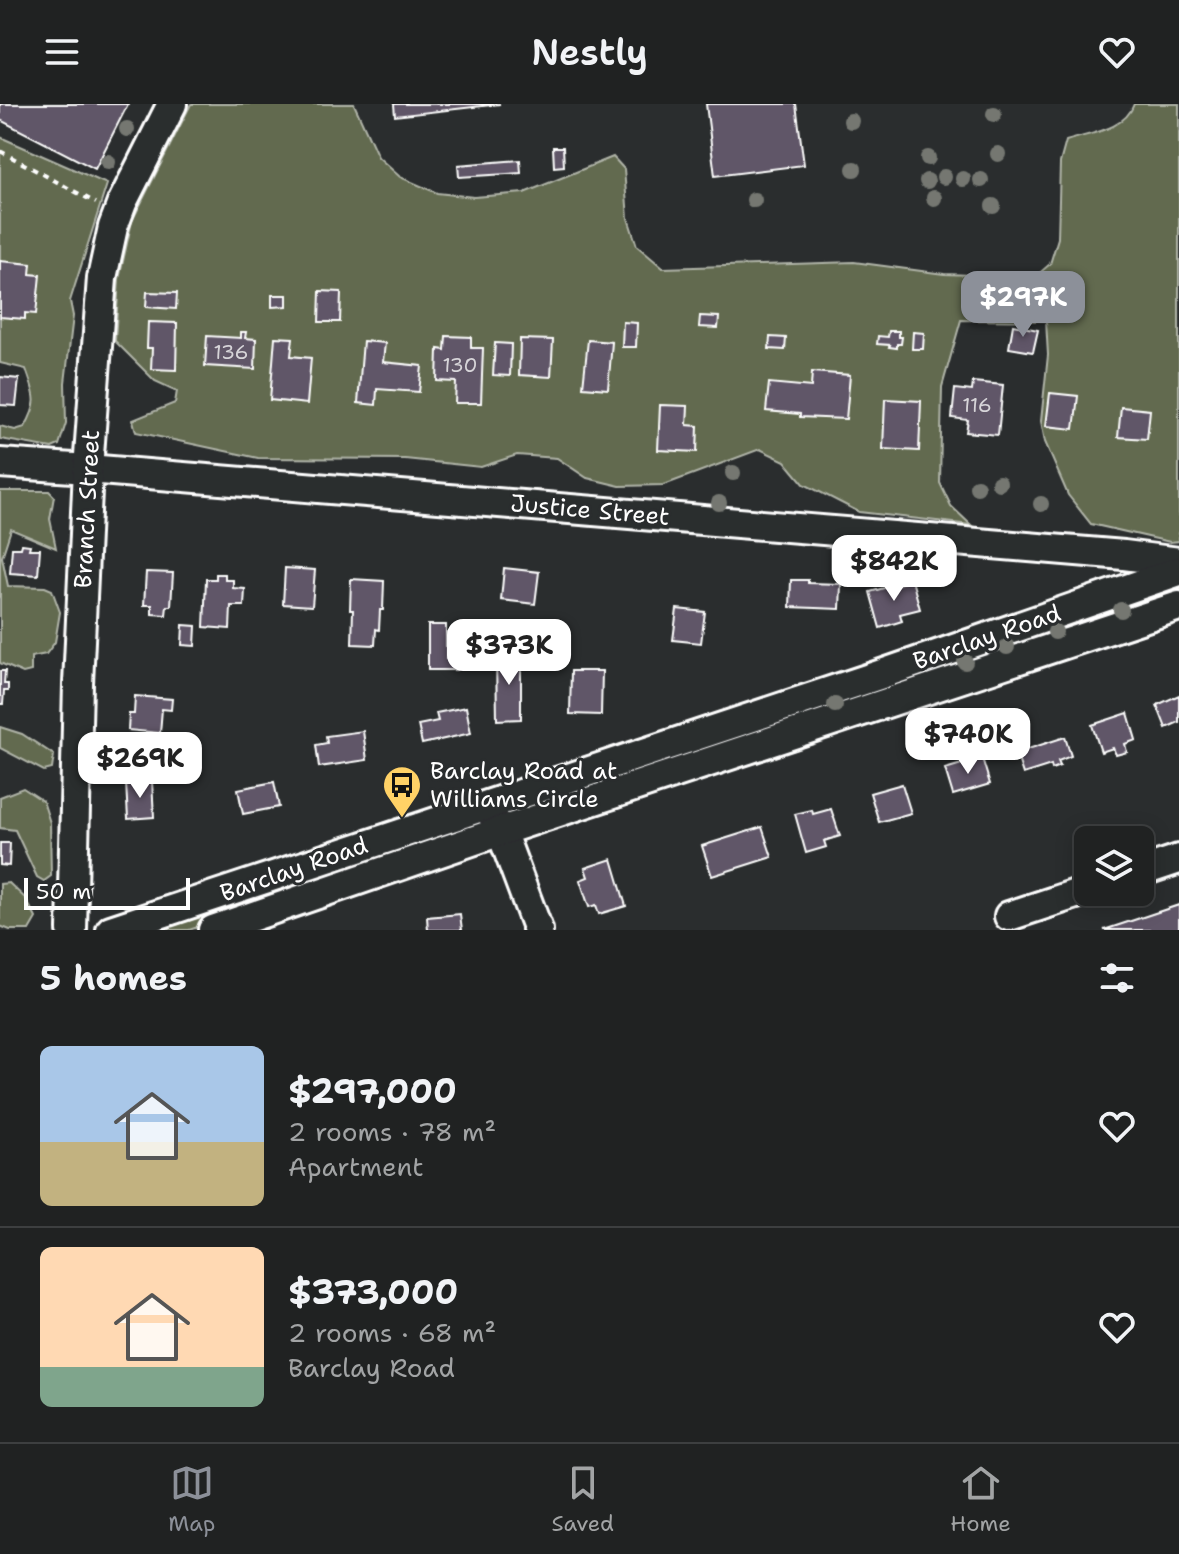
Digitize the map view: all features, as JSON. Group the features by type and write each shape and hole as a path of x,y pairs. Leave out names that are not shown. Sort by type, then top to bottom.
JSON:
{"street":[{"name":"Branch Street","path":"72,930 78,684 88,469 102,278 106,251 118,213 172,104"},
{"name":"Justice Street","path":"0,463 1179,562"},
{"name":"Barclay Road","path":"111,930 795,703 1179,571"},
{"name":"Barclay Road","path":"213,930 1179,606"},
{"path":"795,703 805,730"},
{"path":"485,804 501,831 538,930"},
{"path":"1154,867 1179,859"},
{"path":"1009,916 1074,895"}],"path":[{"path":"0,151 118,213"}],"green space":[{"path":"191,104 354,104 378,157 400,177 437,193 474,197 524,193 613,157 624,169 628,218 637,246 663,268 854,262 944,274 1035,277 1050,264 1058,238 1060,163 1066,141 1115,125 1123,120 1134,104 1179,104 1179,541 1170,542 1091,524 1068,495 1045,442 1041,421 1048,355 1046,321 961,320 942,387 940,483 951,506 971,525 859,512 804,484 785,461 760,449 664,485 620,486 587,478 557,458 517,455 481,467 405,459 258,458 136,432 133,420 175,403 177,391 155,381 115,341 119,279 132,221"},
{"path":"0,137 107,184 70,301 73,316 65,383 66,423 59,445 52,448 0,439 0,426 15,430 25,427 33,410 34,398 26,369 0,363"},
{"path":"0,491 49,491 54,496 50,519 56,548 11,529 2,557 8,586 52,590 60,612 55,642 46,654 31,657 31,671 23,673 0,663"},
{"path":"1179,583 1179,597 820,715 817,711 817,703"},
{"path":"0,727 22,734 54,755 52,769 44,771 0,748"},
{"path":"23,788 43,801 50,823 51,876 44,881 37,877 15,830 0,828 0,797"},
{"path":"450,830 454,833 381,867 189,930 134,930"},
{"path":"9,883 26,899 36,918 29,930 10,930 0,926 0,884"}],"building":[{"path":"0,104 128,104 95,169 0,120"},
{"path":"394,104 500,104 395,116"},
{"path":"706,104 796,104 804,165 715,176"},
{"path":"553,147 563,147 564,166 554,167"},
{"path":"520,160 521,173 459,177 458,165"},
{"path":"0,261 31,264 30,274 40,275 36,314 25,313 25,319 0,317"},
{"path":"320,291 341,292 340,322 319,322"},
{"path":"147,292 177,293 176,309 146,307"},
{"path":"272,295 287,295 287,306 272,307"},
{"path":"700,316 719,317 718,328 699,327"},
{"path":"148,322 177,323 176,370 151,369 152,348 147,348"},
{"path":"623,322 637,323 636,347 622,347"},
{"path":"1013,325 1038,330 1033,352 1009,348"},
{"path":"889,331 899,331 899,337 902,337 897,348 877,344 878,336 888,337"},
{"path":"241,332 246,332 245,338 256,339 255,369 205,366 207,336 241,338"},
{"path":"913,332 924,333 923,349 912,349"},
{"path":"446,336 471,337 471,348 483,348 481,403 455,403 456,382 437,381 438,349 445,350"},
{"path":"275,337 293,338 291,356 311,358 307,404 270,400"},
{"path":"770,337 786,338 785,350 769,349"},
{"path":"520,339 553,340 551,377 519,375"},
{"path":"588,340 612,342 608,389 583,387"},
{"path":"363,341 385,343 383,362 422,366 419,392 377,389 376,405 358,403"},
{"path":"495,343 511,344 510,376 493,375"},
{"path":"812,372 850,375 846,419 800,417 800,414 766,411 769,383 811,387"},
{"path":"0,377 19,379 16,406 0,405"},
{"path":"973,382 1003,385 998,435 966,432 968,420 952,418 955,389 972,391"},
{"path":"1050,393 1078,396 1074,429 1046,426"},
{"path":"885,399 921,401 919,451 883,449"},
{"path":"660,405 688,406 687,425 698,426 697,452 658,450"},
{"path":"1121,407 1150,410 1147,439 1118,437"},
{"path":"22,544 30,545 29,549 40,549 38,575 10,573 12,548 21,548"},
{"path":"285,568 315,570 312,606 283,604"},
{"path":"504,568 539,572 535,604 501,600"},
{"path":"146,572 173,573 171,606 167,606 166,615 152,614 152,605 144,605"},
{"path":"216,574 225,574 225,580 233,580 233,588 245,589 244,606 231,606 230,629 204,627 206,579 216,579"},
{"path":"351,579 384,581 383,610 380,610 375,645 352,644"},
{"path":"791,580 841,584 840,609 790,607"},
{"path":"912,580 920,609 900,614 902,621 880,628 870,592"},
{"path":"677,609 705,612 701,643 673,640"},
{"path":"183,625 196,626 195,646 182,645"},
{"path":"428,625 446,625 446,659 458,659 457,670 428,670"},
{"path":"496,655 521,655 521,719 497,720"},
{"path":"0,671 5,671 4,684 8,684 3,704 0,704"},
{"path":"571,671 602,671 601,715 570,714"},
{"path":"1179,695 1179,722 1166,728 1157,705"},
{"path":"135,696 172,699 171,710 162,709 160,733 128,730 129,714 134,714"},
{"path":"466,707 471,733 422,744 418,725 438,721 436,713"},
{"path":"1128,713 1136,740 1125,744 1127,752 1116,755 1113,748 1101,752 1092,725"},
{"path":"363,731 367,760 319,767 316,745 327,743 326,736"},
{"path":"1065,737 1071,756 1058,761 1060,766 1052,769 1051,765 1023,774 1015,750 1024,747 1025,750"},
{"path":"982,758 990,784 953,795 945,769"},
{"path":"152,781 154,817 128,819 126,783"},
{"path":"274,782 279,807 243,814 238,789"},
{"path":"902,784 911,813 879,822 870,793"},
{"path":"831,809 840,836 824,841 826,847 806,853 795,814 812,810 813,814"},
{"path":"762,827 772,857 712,876 702,846"},
{"path":"0,843 10,843 9,866 0,865"},
{"path":"612,859 626,906 599,914 596,905 589,907 580,880 588,877 585,868"},
{"path":"1179,905 1179,930 1104,930"},
{"path":"460,914 462,930 428,930 427,917"}],"place":[{"name":"Barclay Road at Williams Circle","path":"402,819"}]}
